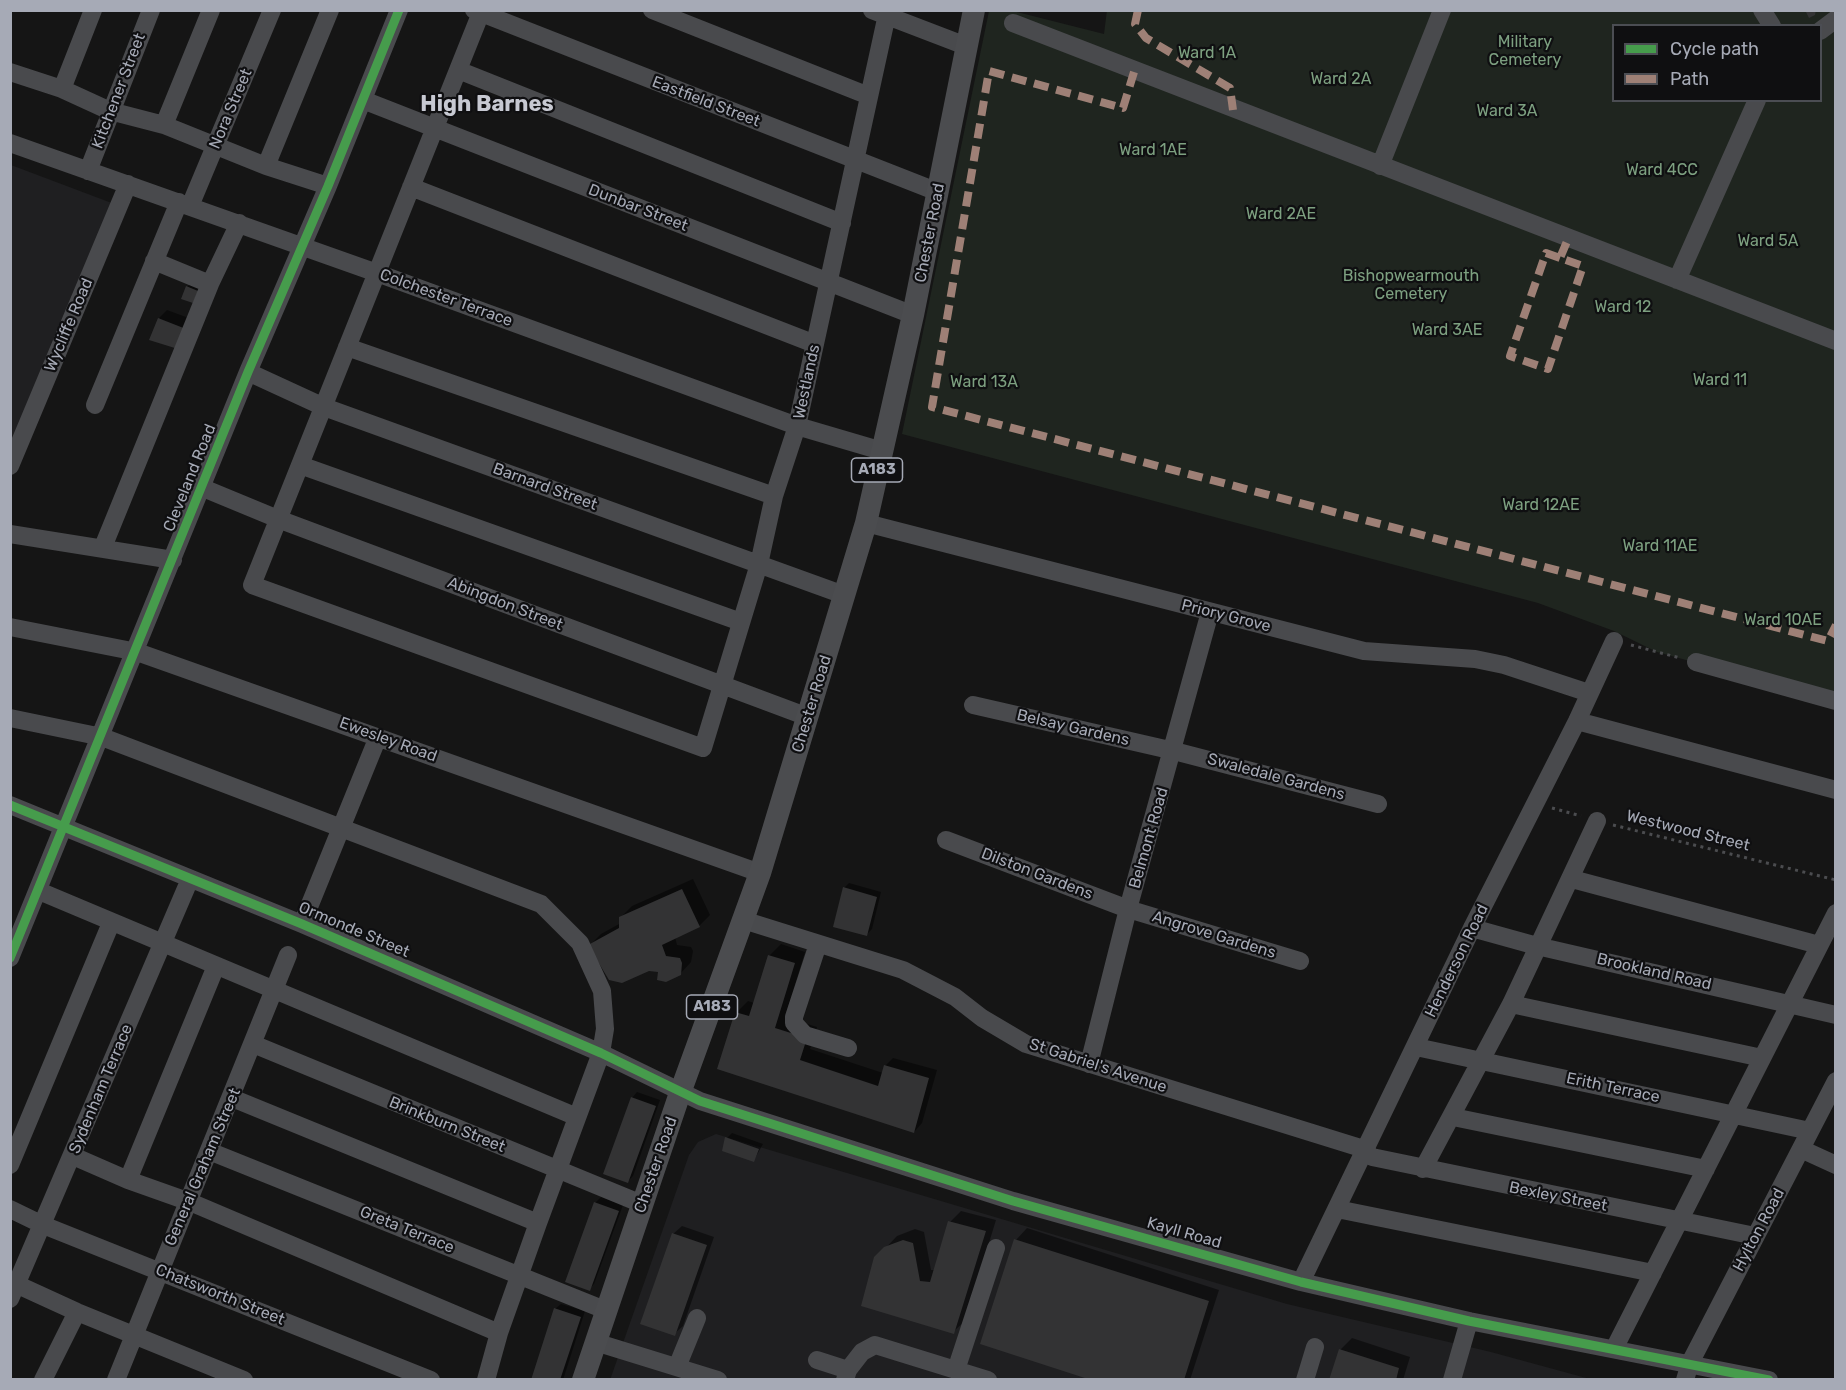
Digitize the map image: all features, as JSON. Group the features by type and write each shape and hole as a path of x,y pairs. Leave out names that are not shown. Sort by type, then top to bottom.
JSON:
{"main road":[{"name":"Chester Road","path":"583,1380 680,1093 760,873 866,523 913,315 974,10"}],"street":[{"path":"62,89 93,10"},
{"name":"Kitchener Street","path":"88,171 151,10"},
{"path":"164,125 211,10"},
{"name":"Nora Street","path":"95,405 154,261 216,144 272,10"},
{"path":"266,166 330,10"},
{"name":"Cleveland Road","path":"10,958 137,652 248,372 328,186 399,10"},
{"path":"652,10 869,96"},
{"path":"1380,166 1442,10"},
{"path":"1762,10 1772,24"},
{"path":"278,519 459,70 479,11"},
{"name":"Eastfield Street","path":"479,11 938,192"},
{"path":"882,12 966,46"},
{"name":"Westlands","path":"278,519 252,585 703,748 759,564 774,496 797,426 869,96 882,12"},
{"path":"1822,30 1836,19"},
{"path":"1013,23 1836,341"},
{"path":"459,70 842,223"},
{"path":"10,72 62,89 110,111 164,125 266,166 328,186"},
{"name":"Dunbar Street","path":"363,100 913,315"},
{"path":"1677,280 1755,102"},
{"name":"Colchester Terrace","path":"10,143 238,223 797,426 882,451"},
{"name":"Wycliffe Road","path":"10,466 128,184"},
{"path":"411,187 815,344"},
{"path":"103,548 210,284 238,223"},
{"path":"154,261 210,284"},
{"path":"347,347 774,496"},
{"name":"Barnard Street","path":"248,372 324,407 844,595"},
{"path":"300,465 741,622"},
{"name":"Abingdon Street","path":"202,488 278,519 808,717"},
{"name":"Priory Grove","path":"866,523 1364,651 1445,656 1504,665 1589,693"},
{"path":"10,534 172,560"},
{"name":"Belmont Road","path":"1089,1064 1128,909 1174,751 1210,612"},
{"name":"Ewesley Road","path":"10,627 137,652 760,873"},
{"name":"Henderson Road","path":"1301,1282 1472,928 1577,721 1614,641"},
{"path":"1696,662 1836,701"},
{"name":"Belsay Gardens","path":"973,705 1174,751"},
{"path":"10,718 102,737 541,904 580,943 602,991 605,1029 601,1053 499,1333 486,1380"},
{"path":"1577,721 1836,790"},
{"path":"302,924 378,737"},
{"name":"Swaledale Gardens","path":"1174,751 1378,804"},
{"name":"Ormonde Street","path":"10,805 302,924 601,1053 680,1093"},
{"path":"1423,1169 1453,1117 1511,1004 1598,821"},
{"name":"Dilston Gardens","path":"946,840 1128,909"},
{"name":"Sydenham Terrace","path":"14,1292 190,879"},
{"path":"1572,879 1819,945"},
{"path":"39,891 577,1117"},
{"name":"Angrove Gardens","path":"1128,909 1300,961"},
{"path":"1614,1349 1836,913"},
{"name":"St Gabriel's Avenue","path":"743,920 903,970 955,997 982,1018 1026,1044 1364,1149"},
{"path":"10,1165 111,923"},
{"name":"Brookland Road","path":"1472,928 1537,946 1836,1015"},
{"path":"818,944 794,1023 806,1035 848,1048"},
{"name":"General Graham Street","path":"116,1380 159,1270 190,1202 288,955"},
{"path":"128,1180 216,966"},
{"path":"1511,1004 1762,1058"},
{"name":"Brinkburn Street","path":"253,1044 642,1204"},
{"name":"Erith Terrace","path":"1416,1047 1810,1131"},
{"name":"Hylton Road","path":"1687,1371 1810,1131 1830,1103 1836,1081"},
{"name":"Kayll Road","path":"680,1093 1013,1201 1301,1282 1469,1320 1614,1349 1687,1371 1769,1380"},
{"path":"232,1098 538,1223"},
{"path":"1453,1117 1706,1169"},
{"name":"Bexley Street","path":"1364,1149 1372,1157 1423,1169 1755,1236"},
{"path":"1801,1149 1836,1165"},
{"name":"Greta Terrace","path":"209,1150 605,1310"},
{"path":"73,1156 128,1180 190,1202 499,1333"},
{"name":"Chatsworth Street","path":"10,1209 43,1225 431,1380"},
{"path":"1337,1209 1653,1273"},
{"path":"956,1370 996,1248"},
{"path":"14,1292 135,1334 244,1380"},
{"path":"43,1380 77,1312"},
{"path":"677,1367 697,1318"},
{"path":"1452,1380 1469,1320"},
{"path":"595,1342 718,1380"},
{"path":"817,1360 847,1375 862,1352 875,1345 988,1380"},
{"path":"1305,1380 1315,1347"}],"path":[{"path":"1614,641 1696,662"}],"shaded area":[{"path":"11,165 117,205 11,449"},
{"path":"716,1134 1287,1304 1491,1352 1590,1379 610,1380 689,1155 698,1142"}],"green space":[{"name":"Bishopwearmouth Cemetery","path":"1107,10 1835,11 1835,701 1657,652 1614,631 1538,603 902,434 989,11 1013,11 1104,34"}],"building":[{"path":"1805,10 1816,10 1815,15 1809,18"},
{"path":"186,286 198,291 193,303 181,299"},
{"path":"158,318 186,329 178,349 149,340"},
{"path":"843,887 877,897 867,936 833,927"},
{"path":"682,889 700,927 662,945 666,956 680,958 681,975 666,982 657,980 658,972 649,971 622,983 609,980 588,945 619,928 619,917"},
{"path":"768,955 795,963 775,1028 807,1038 800,1060 878,1086 884,1065 929,1078 914,1133 717,1069 735,1012 749,1016"},
{"path":"631,1097 656,1106 628,1183 603,1174"},
{"path":"725,1137 759,1149 754,1162 722,1151"},
{"path":"594,1202 619,1211 590,1291 565,1282"},
{"path":"948,1221 986,1231 954,1334 861,1306 874,1257 884,1247 903,1240 913,1243 920,1281 930,1282"},
{"path":"672,1233 707,1245 675,1336 640,1324"},
{"path":"1014,1239 1209,1301 1184,1380 1091,1380 980,1344"},
{"path":"554,1308 581,1317 560,1380 531,1380"},
{"path":"1339,1349 1399,1368 1396,1380 1329,1380"}],"marked path":[{"path":"1138,10 1135,24 1146,38 1230,88 1233,110"},
{"path":"1134,72 1123,108 989,71 932,407 1828,641 1836,625"},
{"path":"1560,258 1546,253 1510,356 1548,369 1583,266 1560,258 1568,239"}],"cycle path":[{"path":"10,958 248,372 328,186 399,10"},
{"path":"10,805 302,924 601,1053 700,1101 1013,1201 1301,1282 1469,1321 1769,1380"}],"district":[{"name":"High Barnes","path":"487,105"}],"park label":[{"name":"Military Cemetery","path":"1525,51"},
{"name":"Ward 1A","path":"1207,53"},
{"name":"Ward 2A","path":"1341,79"},
{"name":"Ward 3A","path":"1507,111"},
{"name":"Ward 1AE","path":"1153,150"},
{"name":"Ward 4CC","path":"1662,170"},
{"name":"Ward 2AE","path":"1281,214"},
{"name":"Ward 5A","path":"1768,241"},
{"name":"Ward 12","path":"1623,307"},
{"name":"Ward 3AE","path":"1447,330"},
{"name":"Ward 11","path":"1720,380"},
{"name":"Ward 13A","path":"984,382"},
{"name":"Ward 12AE","path":"1541,505"},
{"name":"Ward 11AE","path":"1660,546"},
{"name":"Ward 10AE","path":"1783,620"}]}
